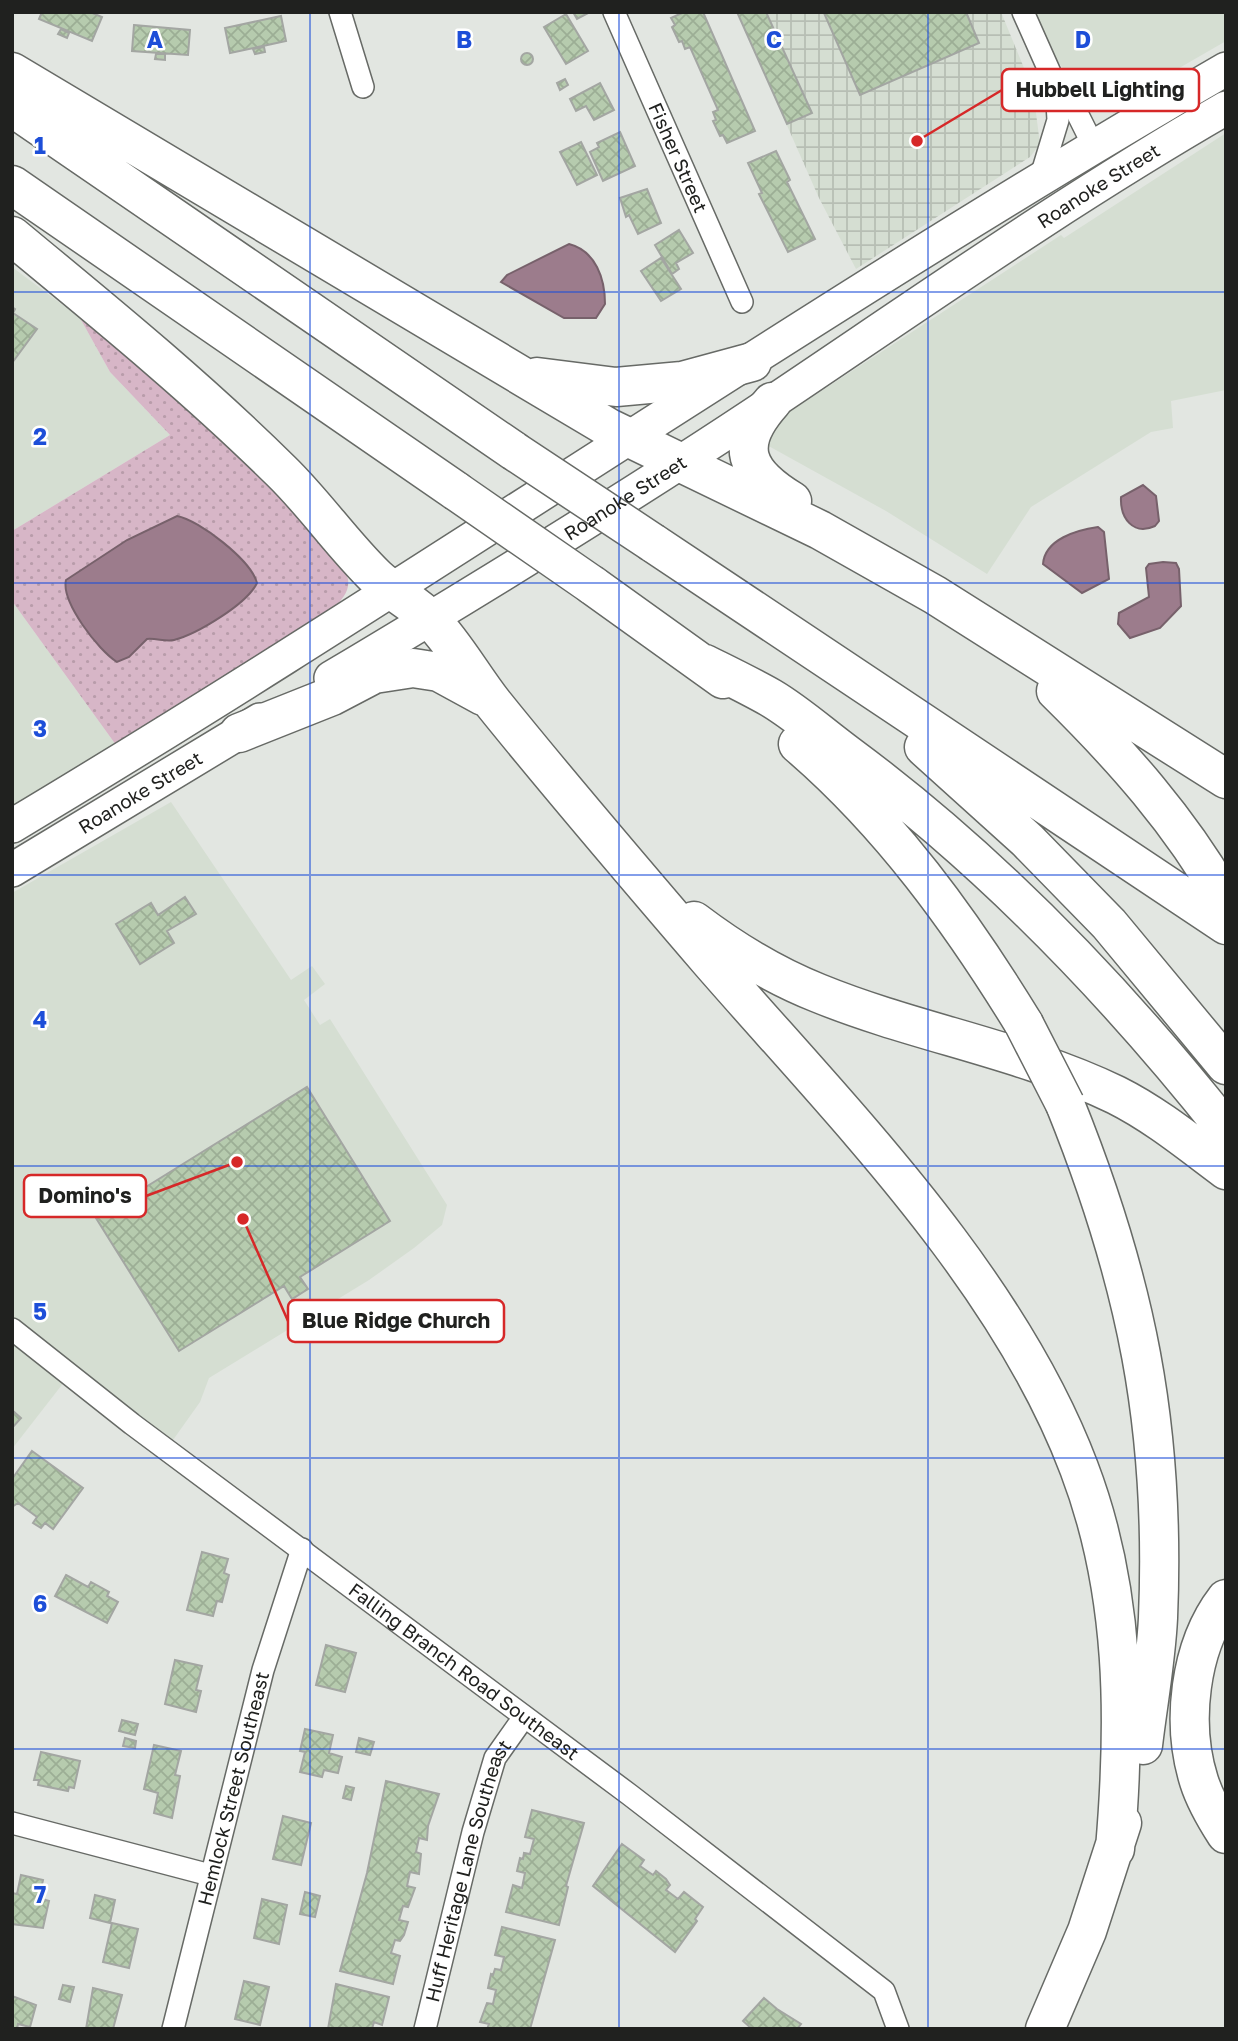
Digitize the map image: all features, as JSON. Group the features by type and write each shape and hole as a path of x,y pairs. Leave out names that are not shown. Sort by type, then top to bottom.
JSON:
{"highway":[{"path":"12,72 515,373 632,439 682,460 820,530 935,595 1010,645 1226,779"},
{"path":"12,107 514,451 1226,925"},
{"path":"12,185 705,664 814,758 873,816 974,942 1024,1024 1065,1104 1098,1187 1126,1276 1154,1424 1160,1514 1158,1620 1143,1747 1115,1849 1087,1931 1045,2029"},
{"path":"12,236 177,374 284,474 374,575 430,619 491,700 639,879 883,1161 1011,1327 1049,1399 1079,1468 1104,1545 1116,1617 1123,1705 1115,1849"},
{"path":"515,373 617,387 681,381 751,362"},
{"path":"772,402 750,435 751,462 763,482 805,512 820,530"},
{"path":"782,630 925,748 1027,840 1109,924 1226,1065"},
{"path":"1010,645 1111,743 1191,846 1226,902"},
{"path":"705,664 772,699 890,786 970,853 1045,925 1121,1005 1226,1130"},
{"path":"239,733 332,696 374,674 413,668 439,672 491,700"},
{"path":"639,879 720,941 816,992 871,1013 1010,1053 1105,1090 1166,1125 1226,1170"},
{"path":"1226,1599 1207,1635 1196,1666 1190,1721 1199,1781 1226,1834"}],"main road":[{"name":"Roanoke Street","path":"12,826 393,591 1041,176 1226,71"},
{"path":"1106,179 1110,160 1121,145 1215,88 1226,71"},
{"name":"Roanoke Street","path":"12,870 430,619 772,402 1106,179 1226,108"},
{"path":"949,282 960,262 975,247 1083,174 1093,145"}],"street":[{"path":"340,12 363,87"},
{"name":"Fisher Street","path":"614,12 742,302"},
{"path":"1023,12 1056,86 1074,107 1093,145"},
{"path":"1041,176 1058,120 1056,86"},
{"name":"Falling Branch Road Southeast","path":"12,1329 132,1424 302,1549 884,1991 898,2029"},
{"name":"Hemlock Street Southeast","path":"173,2029 263,1670 302,1549"},
{"name":"Huff Heritage Lane Southeast","path":"425,2029 473,1832 495,1758 524,1717"},
{"path":"12,1823 211,1875"}],"shaded area":[{"path":"737,12 1001,12 1033,90 1040,144 1030,157 856,269 819,198"},
{"path":"1033,12 1226,12 1226,41 1136,93 1103,99 1083,91 1072,81 1054,56"},
{"path":"1226,133 1226,390 1171,401 1173,428 1151,432 1031,507 987,574 886,511 765,444 786,414 1061,235 1064,238"},
{"path":"569,244 592,259 601,276 605,304 596,318 564,318 501,282 507,275"},
{"path":"12,267 80,318 110,372 170,435 12,531"},
{"path":"80,318 153,372 195,411 292,508 339,563 348,579 347,591 335,607 116,745 12,601 12,531 170,435 110,372"},
{"path":"1143,485 1156,496 1159,521 1155,526 1140,529 1134,527 1126,518 1121,497"},
{"path":"177,516 198,525 223,542 245,563 257,583 243,600 208,625 174,640 147,639 129,657 117,662 82,625 69,600 66,580 127,540"},
{"path":"1098,527 1104,532 1109,579 1082,593 1043,564 1045,555 1049,548 1063,537"},
{"path":"1176,563 1179,569 1181,606 1160,628 1130,638 1118,624 1119,613 1149,597 1146,568 1149,564"},
{"path":"12,601 116,745 12,808"},
{"path":"171,802 291,980 312,966 325,984 304,1000 320,1025 330,1019 447,1205 442,1225 414,1248 369,1280 209,1378 200,1402 173,1440 174,1443 75,1368 12,1449 12,893"}],"building":[{"path":"42,12 90,12 102,17 92,41 39,19"},
{"path":"573,12 590,12 577,19"},
{"path":"684,12 703,12 755,131 727,143 723,135 720,136 713,121 716,120 713,112 718,110 690,47 685,49 672,27 675,25 671,18"},
{"path":"737,12 766,12 812,113 787,124"},
{"path":"966,12 979,43 860,95 824,13"},
{"path":"566,14 588,51 566,64 544,27"},
{"path":"281,16 286,41 230,53 225,28"},
{"path":"134,25 190,30 188,55 132,51"},
{"path":"61,29 69,33 67,38 58,34"},
{"path":"264,47 265,52 255,54 253,49"},
{"path":"156,54 165,54 165,60 155,59"},
{"path":"522,54 532,54 532,64 522,64"},
{"path":"565,79 568,85 560,90 557,83"},
{"path":"600,83 614,110 594,120 586,106 576,111 570,99"},
{"path":"620,132 635,166 603,181 590,152 599,147 597,143"},
{"path":"581,142 597,175 577,185 560,152"},
{"path":"776,151 790,180 787,182 815,239 788,252 759,194 762,193 748,163"},
{"path":"647,189 661,223 638,234 629,215 626,217 620,198"},
{"path":"679,230 693,253 676,263 679,269 672,274 655,245"},
{"path":"661,258 681,289 661,301 641,271"},
{"path":"12,307 15,309 13,313 37,329 12,363"},
{"path":"185,897 196,914 167,931 174,943 140,964 116,924 151,903 158,915"},
{"path":"307,1087 390,1221 300,1277 308,1289 292,1299 284,1286 179,1351 96,1218"},
{"path":"12,1410 21,1418 12,1428"},
{"path":"32,1451 83,1488 53,1529 45,1523 41,1528 33,1523 37,1517 18,1503 12,1507 12,1479"},
{"path":"202,1552 228,1559 224,1573 229,1575 222,1602 217,1601 213,1616 187,1610"},
{"path":"66,1575 88,1587 91,1582 109,1592 107,1596 118,1602 107,1623 55,1596"},
{"path":"326,1645 356,1653 345,1692 316,1685"},
{"path":"175,1660 202,1666 196,1690 201,1691 196,1712 165,1704"},
{"path":"122,1720 138,1724 135,1735 119,1731"},
{"path":"305,1729 333,1735 329,1753 342,1757 338,1773 324,1770 322,1777 300,1772 305,1752 300,1751"},
{"path":"125,1738 136,1741 135,1748 123,1746"},
{"path":"359,1738 374,1742 370,1755 356,1752"},
{"path":"154,1745 181,1751 175,1775 180,1776 172,1818 154,1813 158,1793 144,1789"},
{"path":"41,1752 80,1761 74,1788 69,1787 68,1791 38,1785 39,1780 34,1780"},
{"path":"386,1781 439,1794 428,1826 427,1840 419,1838 416,1852 421,1854 419,1874 410,1872 407,1886 415,1888 408,1907 403,1906 399,1920 408,1922 404,1935 400,1941 395,1940 391,1953 400,1956 393,1984 340,1971 367,1873"},
{"path":"346,1786 354,1788 351,1800 343,1798"},
{"path":"532,1810 584,1823 566,1886 568,1887 559,1925 506,1912 513,1885 522,1888 525,1873 517,1871 520,1858 523,1859 524,1853 530,1854 534,1839 525,1837"},
{"path":"283,1816 311,1823 301,1865 273,1859"},
{"path":"622,1844 644,1860 640,1866 653,1875 656,1871 666,1879 670,1885 666,1890 678,1899 684,1892 703,1907 695,1919 697,1921 675,1952 593,1886"},
{"path":"21,1875 43,1880 39,1898 49,1901 43,1928 12,1924 12,1893 17,1894"},
{"path":"305,1892 320,1896 315,1917 300,1914"},
{"path":"95,1895 115,1900 110,1923 90,1918"},
{"path":"262,1899 287,1905 279,1944 254,1938"},
{"path":"112,1923 138,1929 129,1968 103,1962"},
{"path":"502,1927 555,1940 530,2029 487,2029 489,2024 480,2022 487,2003 493,2004 496,1990 488,1988 491,1974 493,1975 495,1969 501,1970 504,1957 495,1955"},
{"path":"244,1981 269,1987 260,2025 235,2019"},
{"path":"336,1984 389,1997 382,2025 374,2022 372,2029 328,2029"},
{"path":"63,1985 74,1987 70,2002 59,1999"},
{"path":"93,1988 122,1995 113,2029 86,2029"},
{"path":"12,1996 36,2005 30,2027 18,2024 17,2029 12,2029"},
{"path":"764,1998 801,2024 797,2029 752,2029 743,2021"}],"place":[{"name":"Hubbell Lighting","path":"917,141"},
{"name":"Domino's","path":"237,1162"},
{"name":"Blue Ridge Church","path":"243,1219"}]}
